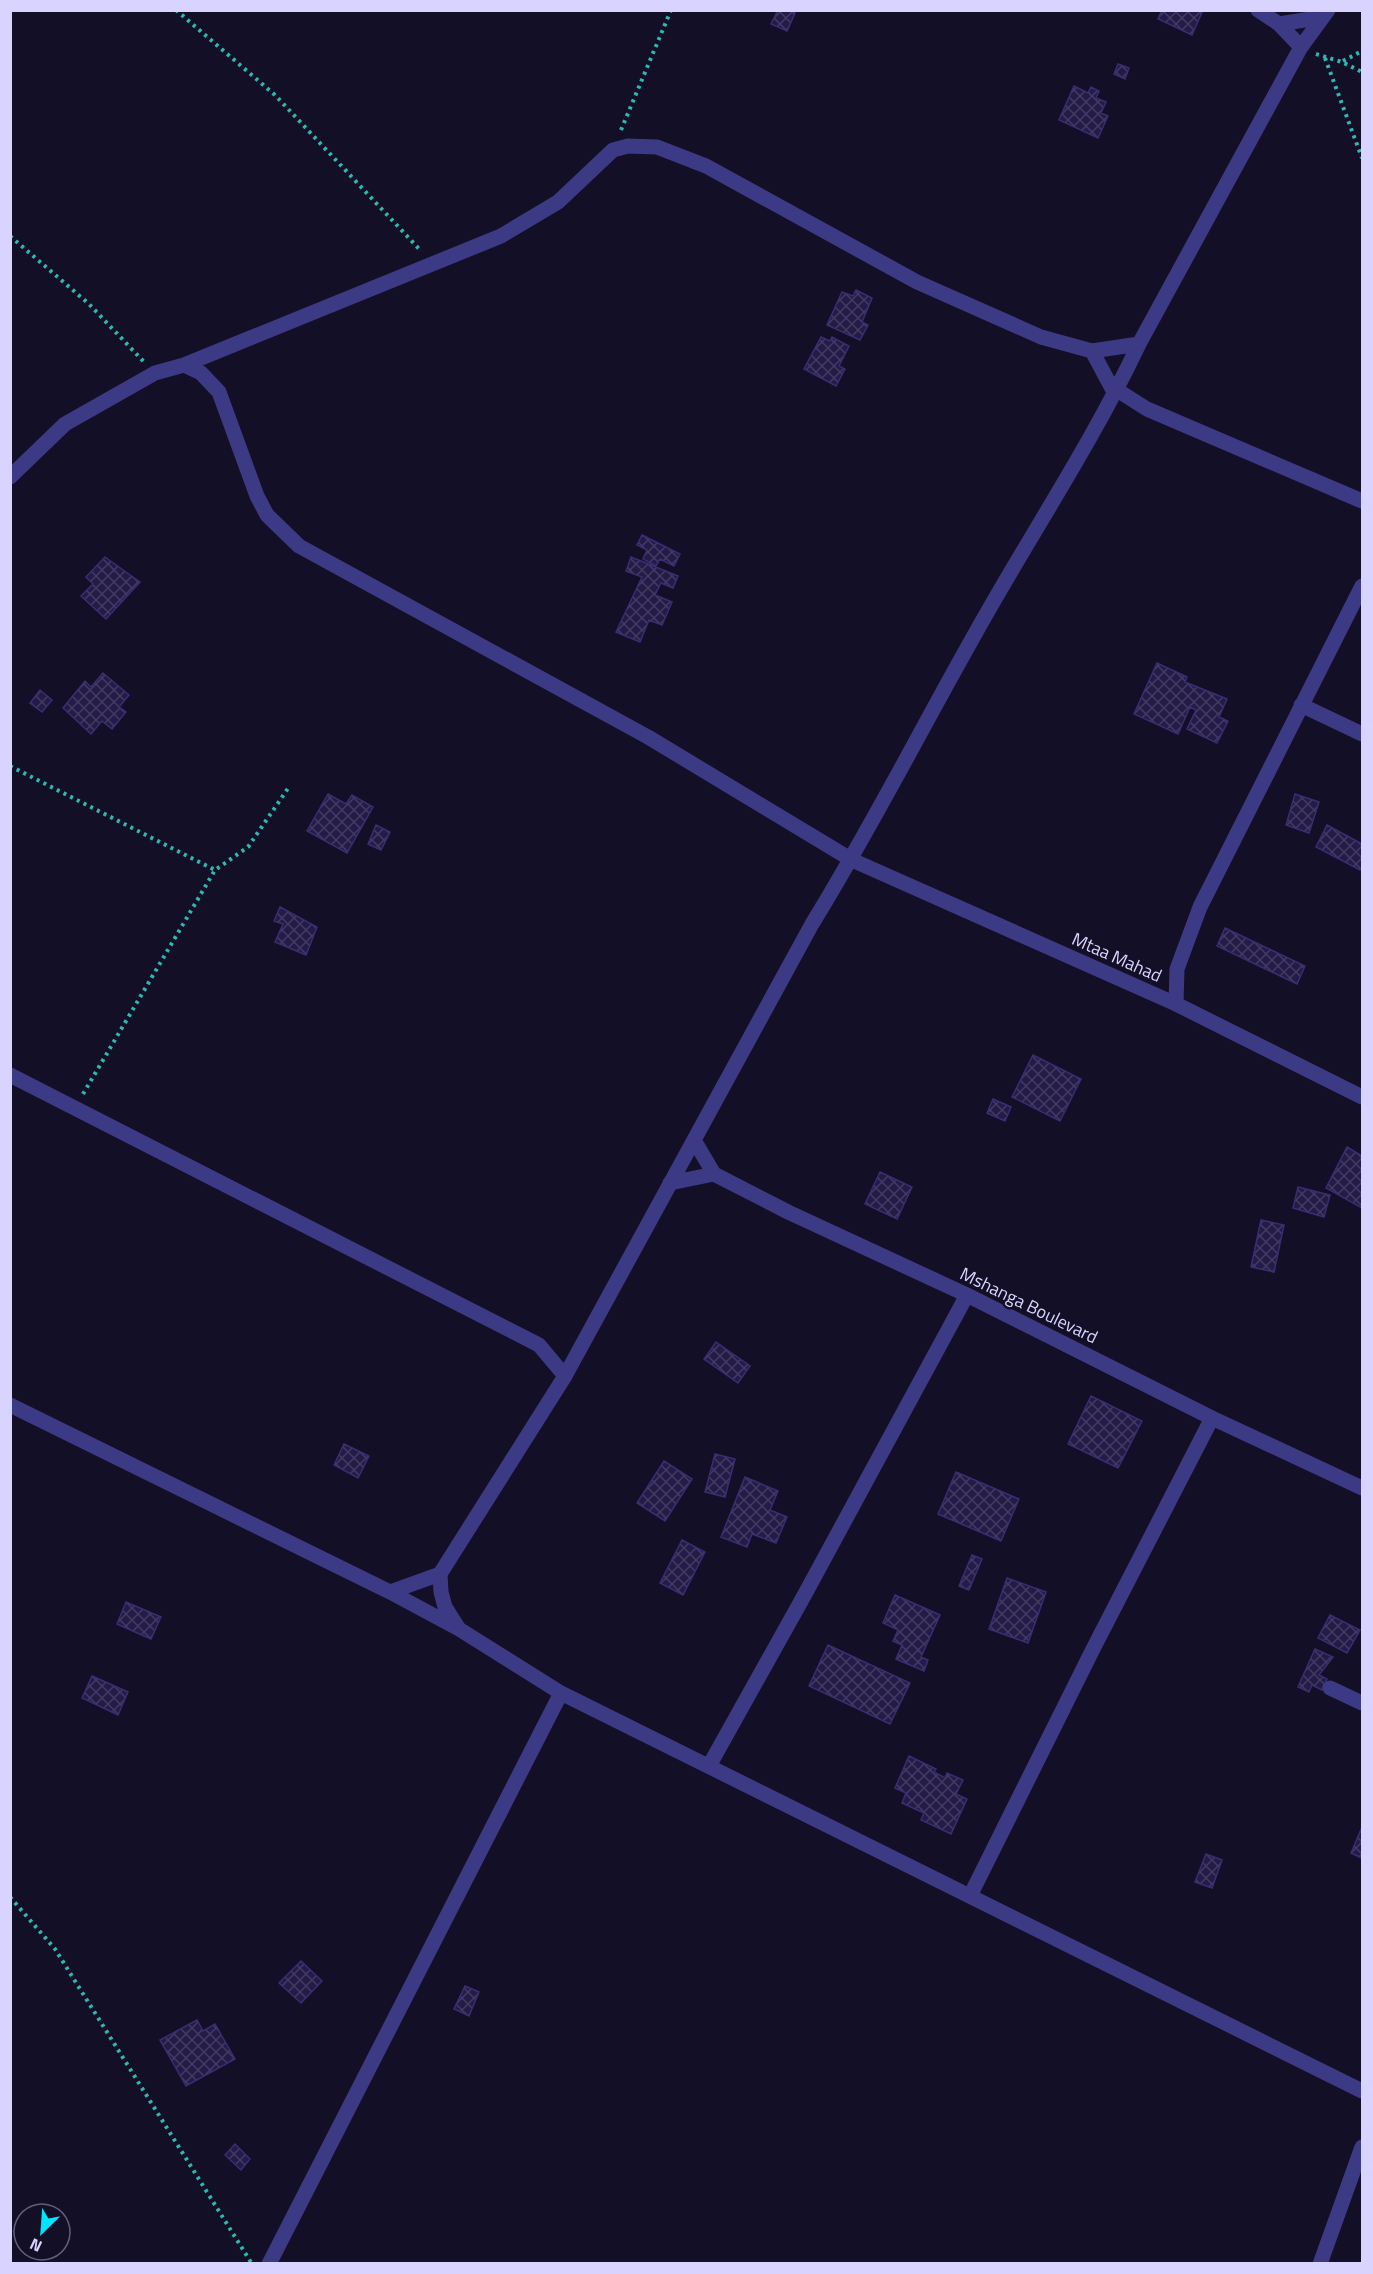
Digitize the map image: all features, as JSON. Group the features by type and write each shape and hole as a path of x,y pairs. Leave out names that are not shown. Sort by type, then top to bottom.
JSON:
{"street":[{"path":"1258,10 1279,24 1301,47"},
{"path":"1279,24 1325,14"},
{"path":"459,1629 445,1607 440,1574 565,1376 812,924 852,860 975,633 1116,392 1139,344 1301,47 1325,14"},
{"path":"10,477 65,424 154,373 183,365 501,236 558,202 613,150 628,146 657,147 706,166 917,282 1041,337 1092,351 1139,344"},
{"path":"1092,351 1116,392 1147,409 1362,501"},
{"name":"Mtaa Mahad","path":"183,365 201,373 219,392 257,496 267,515 299,546 648,737 852,860 1176,1004 1362,1097"},
{"path":"1176,1004 1177,969 1200,907 1362,586"},
{"path":"1301,705 1362,734"},
{"path":"10,1076 75,1107 539,1345 565,1376"},
{"path":"670,1183 714,1174 694,1140"},
{"name":"Mshanga Boulevard","path":"714,1174 788,1212 967,1295 1212,1418 1362,1488"},
{"path":"709,1767 967,1295"},
{"path":"10,1405 390,1592 459,1629 561,1693 1362,2091"},
{"path":"970,1896 1212,1418"},
{"path":"390,1592 440,1574"},
{"path":"1330,1688 1362,1703"},
{"path":"269,2264 561,1693"},
{"path":"1320,2264 1362,2146"}],"path":[{"path":"176,10 275,95 434,264"},
{"path":"613,150 671,10"},
{"path":"1301,47 1362,72"},
{"path":"1342,62 1362,51"},
{"path":"1325,58 1362,158"},
{"path":"10,236 89,304 154,373"},
{"path":"10,765 214,870"},
{"path":"75,1107 214,870 248,847 289,787"},
{"path":"10,1897 54,1949 252,2264"}],"building":[{"path":"778,10 789,10 795,13 787,31 771,24"},
{"path":"1162,10 1203,10 1192,35 1158,19"},
{"path":"1118,64 1129,68 1125,79 1114,74"},
{"path":"1074,86 1088,93 1091,87 1099,91 1096,98 1106,102 1101,113 1108,116 1098,138 1059,120"},
{"path":"856,290 872,298 862,322 868,325 860,340 827,325 842,292 853,296"},
{"path":"821,337 830,341 832,337 849,346 839,366 845,369 836,386 804,369"},
{"path":"642,535 680,554 674,566 660,559 656,566 643,559 647,550 637,545"},
{"path":"105,557 140,582 106,619 81,596 93,584 86,577"},
{"path":"631,557 678,576 673,588 661,583 655,595 672,602 662,625 649,620 640,642 616,632 642,577 626,571"},
{"path":"1157,663 1187,677 1185,682 1227,699 1219,717 1228,721 1217,743 1187,729 1196,710 1190,707 1178,734 1134,714"},
{"path":"103,673 129,695 119,707 126,712 112,729 102,721 91,734 63,708 85,681 91,687"},
{"path":"40,690 52,700 42,712 30,703"},
{"path":"328,794 346,804 352,795 373,807 347,853 307,831"},
{"path":"1295,794 1319,802 1309,833 1286,825"},
{"path":"376,825 390,832 381,850 368,844"},
{"path":"1327,825 1362,844 1360,870 1316,847"},
{"path":"280,907 317,927 306,955 275,942 283,924 274,921"},
{"path":"1225,928 1305,966 1297,984 1217,946"},
{"path":"1033,1055 1081,1079 1060,1121 1012,1097"},
{"path":"993,1099 1011,1107 1005,1121 987,1113"},
{"path":"1347,1147 1362,1156 1362,1208 1326,1188"},
{"path":"880,1172 912,1187 897,1219 865,1204"},
{"path":"1298,1187 1330,1195 1324,1217 1293,1208"},
{"path":"1261,1220 1284,1225 1274,1272 1251,1267"},
{"path":"716,1342 750,1366 738,1383 704,1359"},
{"path":"1091,1396 1142,1421 1118,1468 1068,1444"},
{"path":"344,1444 369,1456 358,1478 334,1465"},
{"path":"715,1454 735,1459 725,1497 705,1492"},
{"path":"664,1461 692,1479 665,1521 637,1503"},
{"path":"956,1472 1019,1499 1001,1541 938,1514"},
{"path":"745,1477 778,1491 770,1510 787,1517 776,1543 752,1534 747,1547 721,1537"},
{"path":"682,1540 705,1552 683,1595 660,1583"},
{"path":"972,1555 982,1559 969,1590 959,1586"},
{"path":"1007,1578 1046,1592 1028,1643 989,1629"},
{"path":"895,1595 940,1615 921,1657 928,1660 924,1671 896,1659 902,1645 893,1641 898,1630 883,1623"},
{"path":"126,1602 161,1617 151,1639 117,1624"},
{"path":"1330,1615 1360,1630 1347,1653 1318,1638"},
{"path":"828,1645 910,1683 890,1724 809,1686"},
{"path":"1315,1649 1333,1657 1319,1675 1327,1679 1322,1690 1312,1685 1309,1692 1298,1687"},
{"path":"92,1676 128,1692 118,1715 82,1698"},
{"path":"909,1756 936,1769 934,1772 945,1778 947,1773 963,1780 956,1794 967,1799 951,1834 921,1820 924,1813 902,1803 906,1793 895,1788"},
{"path":"1362,1827 1362,1858 1351,1853"},
{"path":"1206,1854 1222,1860 1212,1888 1195,1882"},
{"path":"301,1961 322,1981 301,2003 279,1983"},
{"path":"465,1986 479,1992 469,2016 454,2009"},
{"path":"197,2020 203,2031 215,2024 235,2059 186,2086 160,2040"},
{"path":"235,2144 250,2159 241,2170 225,2155"}]}
